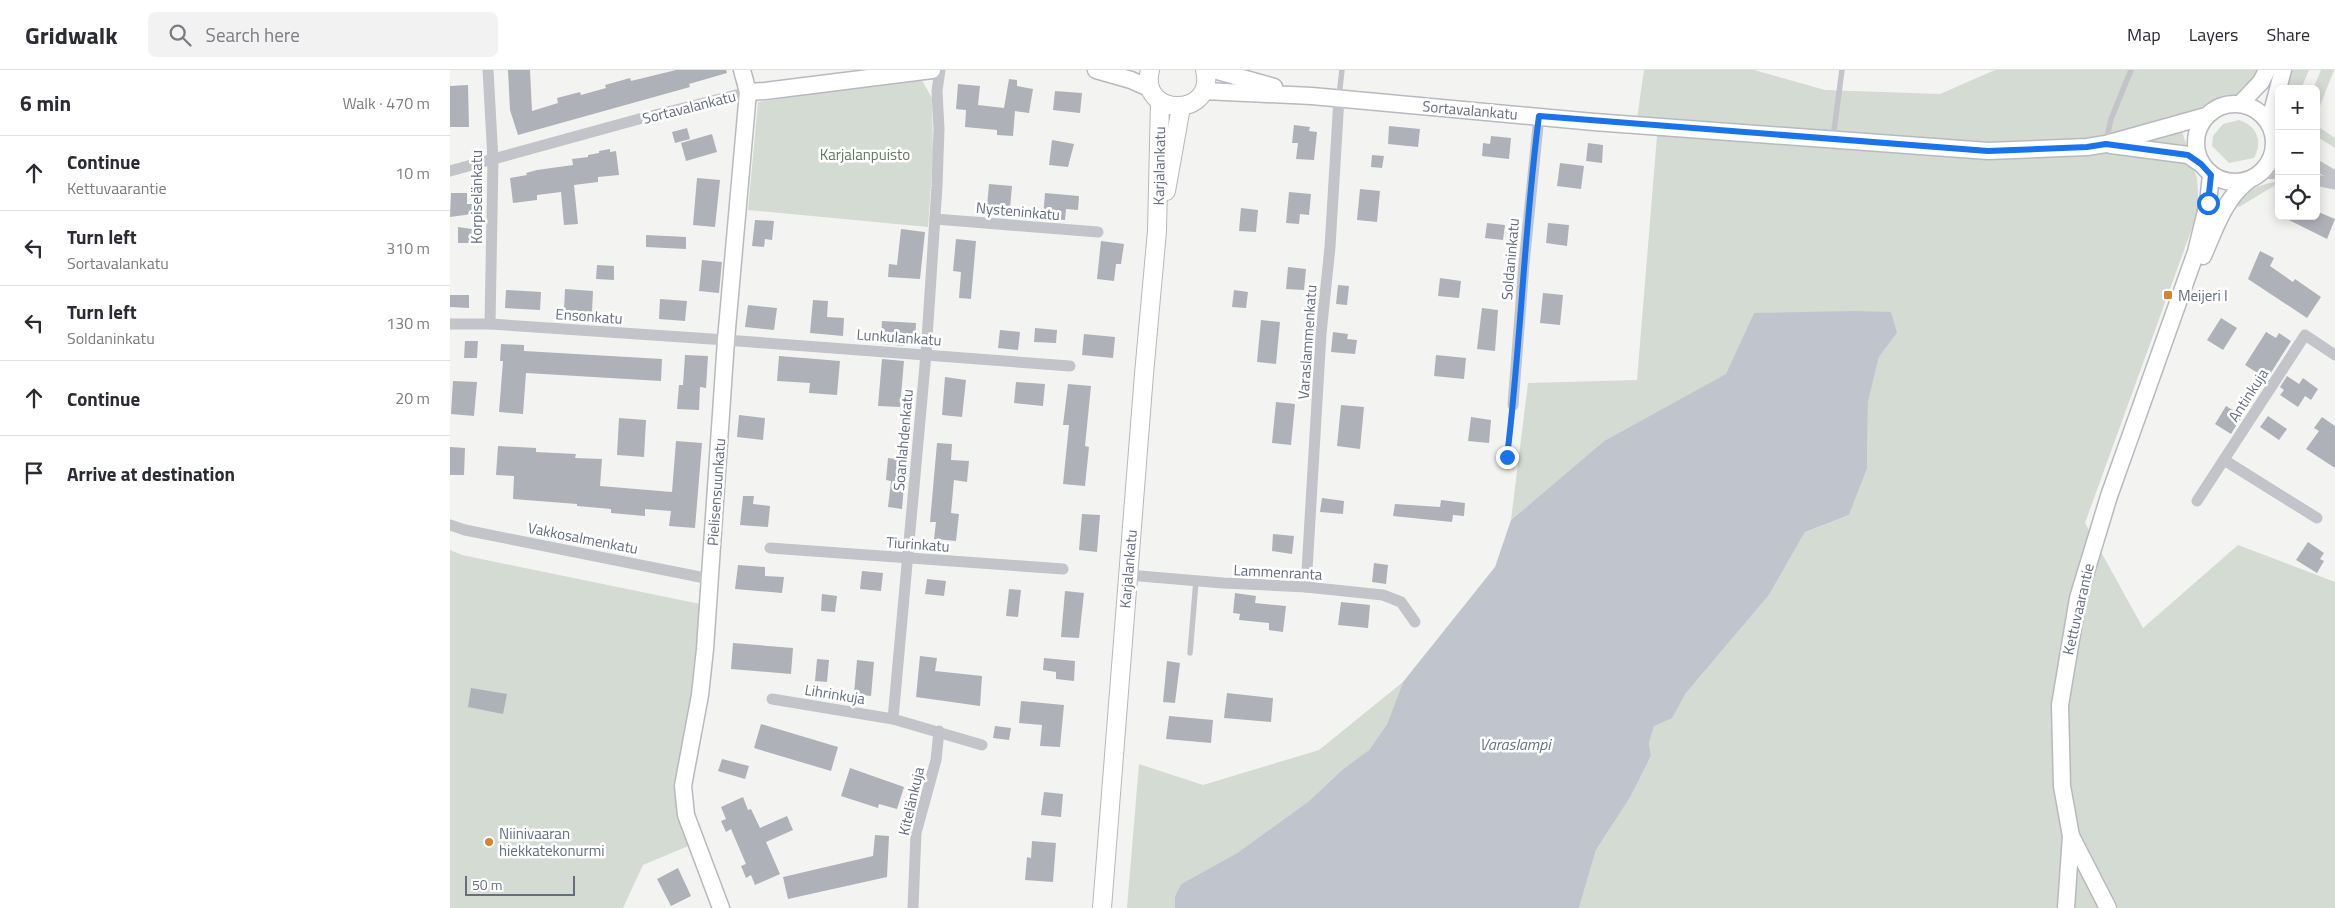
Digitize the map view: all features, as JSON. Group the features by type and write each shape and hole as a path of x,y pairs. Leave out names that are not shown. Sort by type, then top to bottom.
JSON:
{"main road":[{"name":"Karjalankatu","path":"1102,908 1157,231 1155,95 1149,82 1150,70"},
{"path":"1155,95 1174,107 1190,104 1204,90 1206,83 1205,70"},
{"name":"Karjalankatu","path":"1157,231 1175,150 1181,107"}],"street":[{"name":"Korpiselänkatu","path":"488,70 492,160 490,324"},
{"name":"Pielisensuunkatu","path":"721,908 686,816 683,786 700,695 710,579 726,340 748,92 742,70"},
{"name":"Sortavalankatu","path":"450,171 748,92 932,70"},
{"name":"Soanlahdenkatu","path":"892,719 926,354 935,219 939,129 937,91 940,70"},
{"path":"1096,70 1131,80 1155,95"},
{"name":"Sortavalankatu","path":"1214,70 1312,96"},
{"path":"2240,104 2261,82 2267,70"},
{"path":"2255,176 2269,163 2273,152 2275,138 2272,112 2283,70"},
{"name":"Sortavalankatu","path":"1204,90 1339,98 1539,116 1988,151 2087,147 2106,144 2206,116"},
{"name":"Varaslammenkatu","path":"1306,587 1320,344 1334,194 1339,98"},
{"path":"2275,138 2266,119 2255,109 2240,104 2229,104 2217,108 2206,116 2199,126 2195,140 2196,152 2206,169 2221,180 2235,182 2255,176 2275,174"},
{"name":"Soldaninkatu","path":"1513,405 1524,264 1539,116"},
{"name":"Sortavalankatu","path":"2106,144 2188,155 2206,169"},
{"path":"2320,167 2335,176"},
{"name":"Kettuvaarantie","path":"2066,908 2071,836 2062,786 2060,705 2078,598 2093,547 2196,252 2208,203 2206,169"},
{"name":"Kettuvaarantie","path":"2148,390 2224,207 2236,190 2255,176"},
{"path":"2320,181 2335,184"},
{"name":"Nysteninkatu","path":"935,219 1098,232"},
{"name":"Ensonkatu","path":"450,324 490,324 726,340"},
{"name":"Antinkuja","path":"2197,501 2305,335 2335,355"},
{"name":"Lunkulankatu","path":"726,340 1070,366"},
{"path":"2224,460 2317,518"},
{"name":"Vakkosalmenkatu","path":"450,525 465,530 710,579"},
{"name":"Tiurinkatu","path":"770,548 1063,569"},
{"name":"Lammenranta","path":"1128,575 1306,587 1393,598 1401,602 1414,622"},
{"name":"Lihrinkuja","path":"772,699 892,719"},
{"path":"892,719 939,731 982,745"},
{"name":"Kitelänkuja","path":"913,908 916,833 936,760 939,731"},
{"name":"Kettuvaarantie","path":"2071,836 2108,908"}],"lane":[{"path":"1339,98 1342,70"},
{"path":"1833,140 1842,70"},
{"path":"2106,144 2112,119 2131,70"},
{"path":"1507,457 1513,405"},
{"path":"1190,653 1196,581"}],"green space":[{"path":"1644,70 1754,70 1825,90 1940,94 1995,70 2260,70 2242,93 2214,101 2178,119 2197,178 2199,209 2085,523 2143,628 2238,545 2335,582 2335,908 1579,908 1596,850 1631,796 1651,756 1649,743 1654,725 1672,717 1686,693 1769,595 1805,532 1849,515 1867,469 1868,402 1879,357 1897,333 1754,313 1727,374 1604,441 1511,520 1528,383 1637,380 1657,136 1637,119"},
{"path":"2291,70 2309,70 2303,85 2285,85"},
{"path":"2321,70 2334,70 2320,106 2320,85 2315,85"},
{"name":"Karjalanpuisto","path":"920,77 932,98 933,156 928,227 748,210 758,102"},
{"path":"2239,120 2250,126 2257,135 2257,152 2254,158 2229,163 2212,146 2213,136 2223,124"},
{"path":"2320,128 2335,138 2335,148 2320,139"},
{"path":"2275,182 2275,185 2239,207 2233,204 2243,195 2265,184"},
{"path":"450,550 462,555 705,605 685,754 693,844 643,865 623,908 450,908"},
{"path":"1403,682 1387,724 1369,750 1343,769 1309,801 1237,853 1181,884 1175,896 1175,908 1127,908 1139,764 1203,785 1319,750"}],"water":[{"name":"Varaslampi","path":"1891,312 1897,333 1879,357 1868,402 1867,469 1849,515 1805,532 1769,595 1686,693 1672,718 1654,726 1649,743 1651,756 1631,796 1596,850 1579,908 1175,908 1175,896 1181,884 1237,853 1309,801 1343,769 1369,750 1387,724 1403,682 1495,567 1511,520 1604,441 1726,374 1754,313"}],"building":[{"path":"508,70 530,70 532,111 558,103 557,98 580,92 581,95 606,88 605,85 630,78 631,81 676,70 726,70 727,73 689,84 690,87 518,135 510,110"},
{"path":"1009,79 1017,80 1017,86 1033,89 1029,113 1015,111 1013,136 997,135 997,130 965,127 966,110 956,109 958,84 980,86 978,105 1004,108"},
{"path":"468,85 469,127 450,127 450,86"},
{"path":"1055,91 1082,93 1080,113 1053,110"},
{"path":"1294,125 1310,127 1309,131 1317,132 1314,160 1296,159 1298,143 1292,143"},
{"path":"1389,126 1420,129 1418,147 1388,144"},
{"path":"687,128 690,139 675,143 672,132"},
{"path":"712,134 717,152 686,161 681,143"},
{"path":"1491,136 1511,138 1509,159 1482,156 1483,143 1490,144"},
{"path":"1052,140 1074,144 1068,167 1049,165"},
{"path":"1588,143 1603,145 1602,163 1586,161"},
{"path":"610,149 610,152 616,151 619,175 598,177 598,182 574,185 578,224 564,225 561,192 537,195 537,200 513,203 510,178 527,175 526,173 537,170 573,165 572,159 588,157 588,155 599,153 599,151"},
{"path":"1372,155 1384,156 1382,168 1371,167"},
{"path":"1560,163 1584,166 1581,189 1557,186"},
{"path":"697,178 720,180 715,227 693,225"},
{"path":"989,184 1012,186 1010,208 987,206"},
{"path":"1360,189 1380,191 1377,222 1357,220"},
{"path":"1289,192 1311,194 1309,215 1300,214 1299,224 1286,223"},
{"path":"451,193 467,193 467,204 472,204 472,214 450,217"},
{"path":"1045,193 1079,196 1078,210 1066,209 1065,220 1043,218"},
{"path":"1241,208 1258,210 1256,232 1239,231"},
{"path":"2320,213 2335,219 2327,239 2289,220 2320,220"},
{"path":"755,220 774,221 772,240 765,239 764,247 752,246"},
{"path":"1487,223 1505,225 1503,240 1485,238"},
{"path":"1548,223 1569,225 1567,246 1546,243"},
{"path":"458,227 479,230 479,243 458,243"},
{"path":"901,229 925,232 920,279 888,277 889,264 897,265"},
{"path":"646,235 686,237 686,249 646,247"},
{"path":"956,239 976,241 971,299 959,298 961,272 953,271"},
{"path":"1101,241 1124,244 1121,264 1116,264 1114,281 1097,279"},
{"path":"2260,251 2274,258 2270,266 2293,282 2295,279 2321,297 2307,318 2248,279"},
{"path":"702,260 722,262 719,293 699,291"},
{"path":"597,265 614,266 614,280 596,279"},
{"path":"1288,267 1306,269 1304,290 1286,289"},
{"path":"1440,278 1461,281 1459,298 1438,296"},
{"path":"1338,285 1349,286 1347,305 1336,304"},
{"path":"565,289 593,291 592,312 564,310"},
{"path":"506,290 541,292 540,310 505,308"},
{"path":"1234,290 1248,292 1246,308 1232,307"},
{"path":"1543,293 1563,295 1560,325 1540,323"},
{"path":"450,295 469,295 469,308 450,307"},
{"path":"660,299 687,301 685,321 659,319"},
{"path":"813,300 828,301 827,317 844,318 843,336 810,333"},
{"path":"748,305 777,308 774,330 745,327"},
{"path":"1482,308 1498,310 1495,351 1477,349"},
{"path":"2221,318 2237,328 2223,350 2207,340"},
{"path":"1261,320 1280,322 1276,364 1257,362"},
{"path":"882,321 916,323 915,342 906,341 905,346 883,344 881,339"},
{"path":"1035,328 1057,330 1056,343 1034,342"},
{"path":"1000,330 1020,332 1018,350 998,348"},
{"path":"1333,332 1348,334 1347,339 1357,340 1355,354 1331,352"},
{"path":"2266,332 2276,338 2279,333 2291,341 2267,379 2245,365"},
{"path":"1084,334 1115,337 1113,358 1082,355"},
{"path":"465,341 478,341 477,358 464,358"},
{"path":"501,344 524,345 524,351 662,359 661,381 526,373 523,414 499,412 503,361 500,361"},
{"path":"685,355 708,356 706,388 700,387 699,410 677,409 679,385 683,385"},
{"path":"1436,355 1466,358 1464,379 1434,376"},
{"path":"779,356 840,361 837,395 809,393 810,383 777,381"},
{"path":"882,359 904,361 900,407 878,406"},
{"path":"2287,376 2299,384 2303,378 2318,389 2311,400 2305,396 2298,407 2280,395 2284,390 2280,387"},
{"path":"945,377 966,380 962,417 942,415"},
{"path":"453,381 477,382 474,416 451,414"},
{"path":"1016,382 1045,384 1043,406 1014,403"},
{"path":"1068,384 1091,386 1085,446 1089,447 1085,486 1063,484 1069,425 1063,425"},
{"path":"1276,402 1295,404 1291,445 1272,443"},
{"path":"1341,405 1364,407 1360,449 1337,446"},
{"path":"2226,406 2242,416 2231,434 2215,424"},
{"path":"739,415 765,418 763,440 737,437"},
{"path":"2268,416 2287,429 2279,440 2260,427"},
{"path":"1471,417 1491,420 1489,443 1468,441"},
{"path":"2322,417 2335,426 2335,468 2306,449 2319,431 2314,428"},
{"path":"619,418 646,420 644,457 617,455"},
{"path":"676,441 702,443 695,528 669,526 671,511 645,509 645,516 611,513 611,509 577,506 577,504 513,499 514,476 496,475 498,446 536,448 536,452 576,454 575,458 602,459 600,486 672,492"},
{"path":"937,443 952,444 951,460 969,461 967,482 954,480 951,513 959,514 956,541 934,539 936,522 930,522"},
{"path":"450,447 465,448 464,475 450,475"},
{"path":"888,458 906,460 902,509 888,507 891,481 886,480"},
{"path":"743,496 754,496 753,504 770,506 768,527 740,525"},
{"path":"1322,498 1344,501 1343,514 1320,512"},
{"path":"1441,500 1465,503 1464,516 1453,515 1452,522 1393,516 1395,504 1440,507"},
{"path":"1082,514 1100,515 1097,552 1079,550"},
{"path":"1273,534 1294,536 1292,554 1272,551"},
{"path":"2308,542 2324,553 2320,559 2324,561 2317,573 2296,560"},
{"path":"1374,563 1388,565 1386,584 1372,582"},
{"path":"738,565 765,567 765,576 784,577 782,593 735,589"},
{"path":"862,571 883,573 881,591 860,589"},
{"path":"927,579 946,581 944,596 925,594"},
{"path":"1009,589 1021,590 1018,617 1006,616"},
{"path":"1065,591 1084,593 1079,638 1061,637"},
{"path":"1235,593 1256,596 1255,603 1286,606 1283,632 1269,630 1269,623 1239,620 1240,614 1233,613"},
{"path":"822,594 837,596 835,612 821,611"},
{"path":"1341,602 1370,605 1368,628 1338,625"},
{"path":"733,643 793,648 791,674 731,669"},
{"path":"920,656 937,658 935,671 982,676 980,706 916,697"},
{"path":"1044,658 1075,661 1074,681 1056,679 1056,672 1043,670"},
{"path":"817,659 829,660 827,682 815,681"},
{"path":"857,660 874,662 871,696 854,694"},
{"path":"1167,661 1180,663 1175,703 1163,702"},
{"path":"471,688 507,694 503,714 468,707"},
{"path":"1227,693 1273,698 1271,722 1224,718"},
{"path":"1021,701 1064,705 1060,747 1040,746 1042,725 1019,723"},
{"path":"1169,716 1213,720 1211,743 1166,739"},
{"path":"761,724 838,747 831,771 754,748"},
{"path":"995,726 1011,728 1009,740 993,738"},
{"path":"722,759 749,766 745,779 718,771"},
{"path":"850,768 904,787 897,809 879,804 878,808 841,796"},
{"path":"1044,792 1063,794 1061,817 1041,815"},
{"path":"743,797 748,810 751,809 760,828 787,816 793,830 766,842 780,874 755,885 751,875 746,878 741,866 746,864 731,829 726,832 721,821 726,819 721,807"},
{"path":"875,835 889,836 887,877 788,899 783,877 873,856"},
{"path":"1032,841 1056,843 1053,882 1025,880 1027,857 1031,858"},
{"path":"678,868 691,896 671,906 657,879"}],"place":[{"name":"Meijeri I","path":"2168,295"},
{"name":"Niinivaaran hiekkatekonurmi","path":"489,842"}],"route":[{"path":"1507,457 1539,116 1594,122 1988,151 2087,147 2106,144 2170,151 2188,155 2201,164 2211,175 2208,203"}]}
